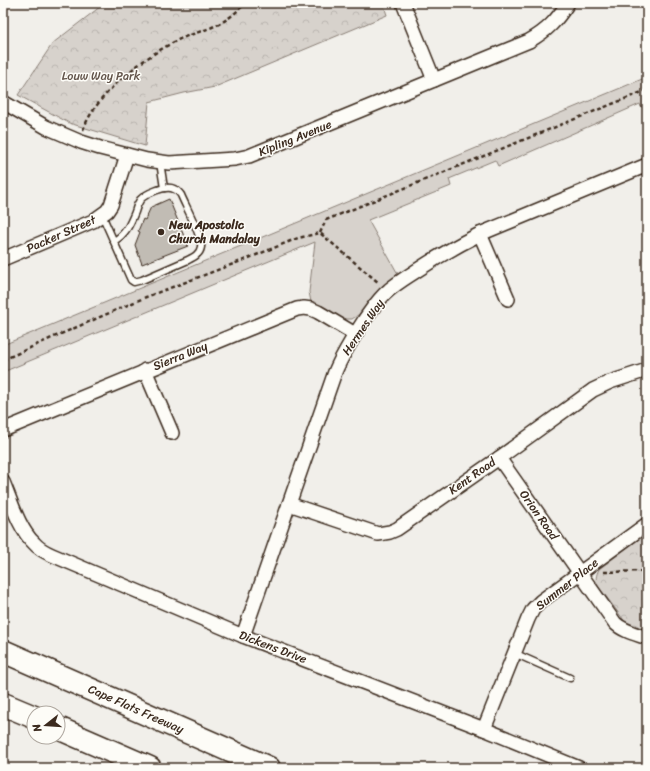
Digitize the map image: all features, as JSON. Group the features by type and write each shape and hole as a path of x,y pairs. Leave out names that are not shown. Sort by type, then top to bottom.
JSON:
{"highway":[{"name":"Cape Flats Freeway","path":"3,651 269,768"},
{"path":"3,704 26,714"},
{"path":"66,731 150,768"}],"street":[{"path":"403,3 434,80"},
{"name":"Kipling Avenue","path":"3,102 46,127 81,142 147,160 169,163 235,159 250,156 529,41 541,34 557,20 568,3"},
{"name":"Packer Street","path":"3,259 93,221 107,211 111,205 127,155"},
{"name":"Hermes Way","path":"243,636 335,372 355,334 376,304 388,291 405,278 456,246 480,234 647,165"},
{"path":"480,234 508,299"},
{"name":"Sierra Way","path":"3,430 297,308 311,309 318,312 355,334"},
{"path":"145,370 172,433"},
{"name":"Kent Road","path":"288,504 378,534 390,532 397,529 593,390 610,382 647,370"},
{"name":"Orion Road","path":"498,458 618,626 647,638"},
{"name":"Dickens Drive","path":"3,482 25,533 41,550 243,636 484,729 580,768"},
{"name":"Summer Place","path":"484,729 533,609 541,601 647,524"}],"lane":[{"path":"160,162 164,188"},
{"path":"102,215 131,280 134,282 142,280 194,257 202,246 181,195 173,188 164,188 140,200 127,229 114,241"},
{"path":"514,653 570,678"}],"path":[{"path":"81,142 86,123 92,111 112,88 140,63 182,39 228,19 246,3"},
{"path":"320,233 326,220 647,90"},
{"path":"320,233 388,291"},
{"path":"3,360 139,300 298,238 320,233"},
{"path":"580,572 647,571"}],"green space":[{"name":"Louw Way Park","path":"105,3 383,3 387,15 215,87 149,102 145,146 69,123 18,95 53,43"},
{"path":"647,77 647,104 641,107 640,104 498,166 495,160 449,179 451,186 368,220 398,274 374,296 361,313 352,319 342,319 326,308 311,302 309,292 315,242 3,372 3,345"},
{"path":"647,533 647,632 626,623 598,586 596,580 599,569"}],"building":[{"name":"New Apostolic Church Mandalay","path":"169,199 188,246 142,264 135,245 140,232 138,231 143,219 145,220 151,207"}],"place":[{"name":"New Apostolic Church Mandalay","path":"161,232"}]}
